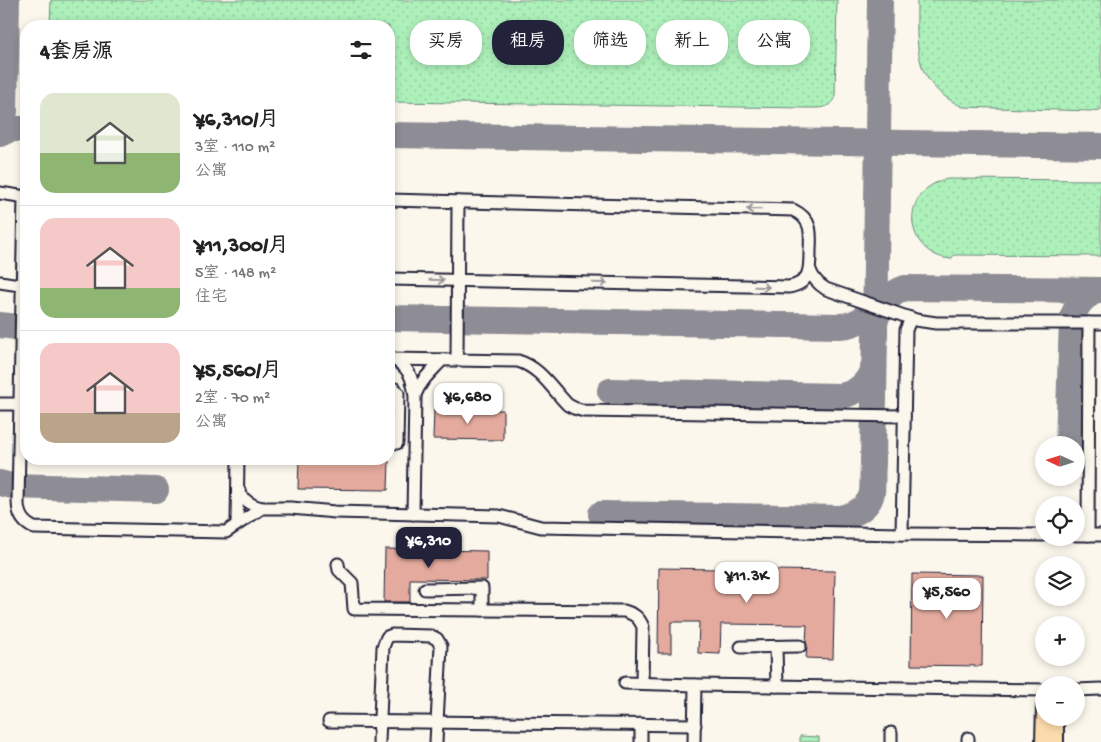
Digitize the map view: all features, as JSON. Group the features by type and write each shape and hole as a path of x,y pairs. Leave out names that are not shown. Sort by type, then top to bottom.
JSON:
{"main road":[{"path":"1043,726 1043,742"},
{"path":"1056,726 1056,742"}],"lane":[{"path":"0,193 20,196"},
{"path":"395,200 793,210 803,216 809,226 810,270 816,282 826,288 926,322 1095,323 1084,496"},
{"path":"457,360 458,202"},
{"path":"789,287 797,286 802,282 810,270"},
{"path":"395,279 826,288"},
{"path":"0,282 20,285"},
{"path":"902,534 906,330 910,318"},
{"path":"395,359 518,361 527,364 543,376 568,405 584,411 904,416"},
{"path":"415,395 422,381 442,360"},
{"path":"395,361 403,365 409,372 415,395 413,514"},
{"path":"395,390 398,393 395,423"},
{"path":"0,404 20,404 18,508 24,522 34,528 226,532 262,508"},
{"path":"395,443 414,443"},
{"path":"237,524 238,465"},
{"path":"238,488 240,495 246,502 262,508 291,508 335,512 499,516 541,527 1035,535"},
{"path":"1085,535 1101,535"},
{"path":"338,564 339,570 352,583 354,609 624,611 633,613 640,619 643,627 642,683"},
{"path":"425,589 482,588 482,610"},
{"path":"379,742 383,646 387,637 392,635 431,636 437,639 441,646 436,742"},
{"path":"741,647 800,646"},
{"path":"776,647 777,686"},
{"path":"625,683 1035,690"},
{"path":"694,742 695,685"},
{"path":"1085,690 1101,690"},
{"path":"329,721 695,725"},
{"path":"641,724 641,742"}],"green space":[{"path":"51,0 837,0 835,99 830,105 816,108 395,102 395,20 50,20"},
{"path":"917,0 1101,0 1101,110 963,107 946,98 926,76 921,63 917,34"},
{"path":"948,179 1101,180 1101,256 954,255 951,259 935,255 924,246 916,235 913,221 914,208 920,195 932,185"},
{"path":"800,736 819,737 819,742 800,742"}],"building":[{"path":"434,409 503,410 503,440 433,439"},
{"path":"299,465 389,465 388,490 298,489"},
{"path":"385,549 487,551 487,580 410,579 410,602 384,602"},
{"path":"659,568 835,571 833,659 806,658 807,625 721,624 720,654 698,653 699,622 671,622 671,653 658,653"},
{"path":"912,574 983,575 982,666 911,665"}],"taxiway":[{"path":"0,130 5,111 7,0"},
{"path":"601,514 839,518 860,510 871,497 880,0"},
{"path":"0,134 11,129 20,129"},
{"path":"395,135 1101,146"},
{"path":"875,323 879,311 886,301 905,288 1101,290"},
{"path":"1068,436 1072,318 1082,301 1098,290"},
{"path":"395,318 840,326 852,324 863,318 875,298"},
{"path":"0,325 20,327"},
{"path":"610,391 840,396 853,392 863,385 870,376 874,364"},
{"path":"0,483 12,486 156,490"}]}
